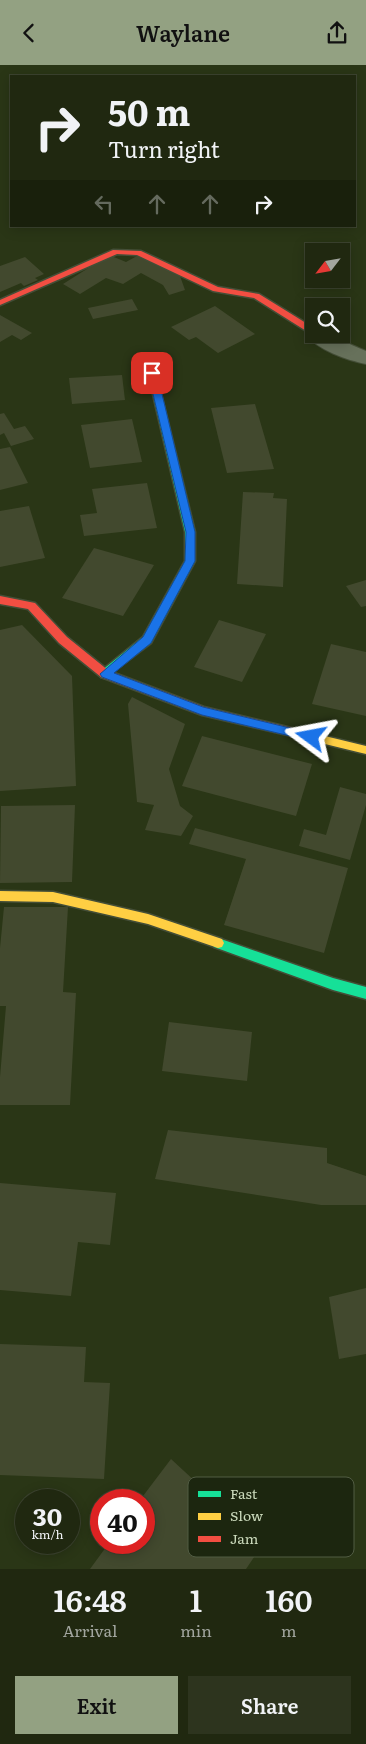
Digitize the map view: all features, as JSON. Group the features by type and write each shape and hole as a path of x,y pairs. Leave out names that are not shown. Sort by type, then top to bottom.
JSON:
{"street":[{"path":"0,303 116,252 138,253 216,289 256,296 305,327"},
{"path":"331,343 366,358"},
{"path":"105,674 147,640 190,561 190,532 152,373"},
{"path":"0,600 31,606 63,640 105,674 202,711 366,750"},
{"path":"0,897 53,897 148,919 333,984 366,993"}],"building":[{"path":"109,255 126,262 137,256 180,276 185,290 169,295 163,285 141,273 123,284 106,278 80,294 63,284"},
{"path":"25,257 44,274 35,278 38,280 24,286 21,283 0,292 0,266"},
{"path":"132,299 138,310 93,319 88,308"},
{"path":"215,306 255,334 218,353 196,337 189,340 171,327"},
{"path":"0,315 32,333 21,340 12,335 0,342"},
{"path":"122,375 125,400 72,404 69,378"},
{"path":"255,404 274,469 227,473 211,408"},
{"path":"4,413 14,429 25,426 34,439 11,446 4,433 0,435 0,414"},
{"path":"132,419 142,462 90,468 81,425"},
{"path":"10,447 28,483 0,490 0,449"},
{"path":"147,483 157,528 84,536 80,515 97,513 92,489"},
{"path":"243,492 274,493 273,498 287,499 283,587 237,584"},
{"path":"29,506 45,558 0,567 0,511"},
{"path":"94,548 154,565 123,616 62,598"},
{"path":"366,580 366,606 361,607 346,586"},
{"path":"219,620 266,634 242,682 194,667"},
{"path":"22,625 72,676 76,786 0,791 0,630"},
{"path":"331,644 366,652 366,716 312,704"},
{"path":"132,697 185,724 169,769 180,806 193,816 181,836 145,830 154,805 137,802 128,704"},
{"path":"202,736 312,764 296,816 182,786"},
{"path":"340,787 366,794 366,805 350,860 299,846 304,829 326,835"},
{"path":"75,805 72,882 0,883 1,806"},
{"path":"195,828 348,868 324,953 224,925 246,859 189,844"},
{"path":"4,907 68,907 63,992 76,993 70,1105 0,1105 0,1077 6,1006 0,1006 0,948"},
{"path":"169,1022 252,1032 247,1081 162,1071"},
{"path":"168,1130 327,1148 327,1163 366,1176 366,1205 321,1205 155,1179"},
{"path":"0,1183 116,1193 110,1245 78,1242 71,1296 0,1290"},
{"path":"366,1288 366,1354 339,1359 329,1297"},
{"path":"0,1344 86,1347 84,1382 110,1383 104,1479 0,1475"},
{"path":"171,1459 190,1477 188,1477 188,1557 254,1557 246,1569 90,1569 101,1554 155,1554 155,1489 148,1489"}],"traffic: fast":[{"path":"105,674 147,640 190,561 190,532 152,373"},
{"path":"218,943 333,984 366,993"}],"traffic: slow":[{"path":"296,733 366,750"},
{"path":"0,896 53,897 148,919 218,943"}],"traffic: jam":[{"path":"0,303 116,252 138,253 216,289 256,296 305,326"},
{"path":"0,600 31,606 63,640 105,674 202,711 296,733"}],"route":[{"path":"152,373 190,532 190,561 147,640 105,674 202,711 311,737"}]}
